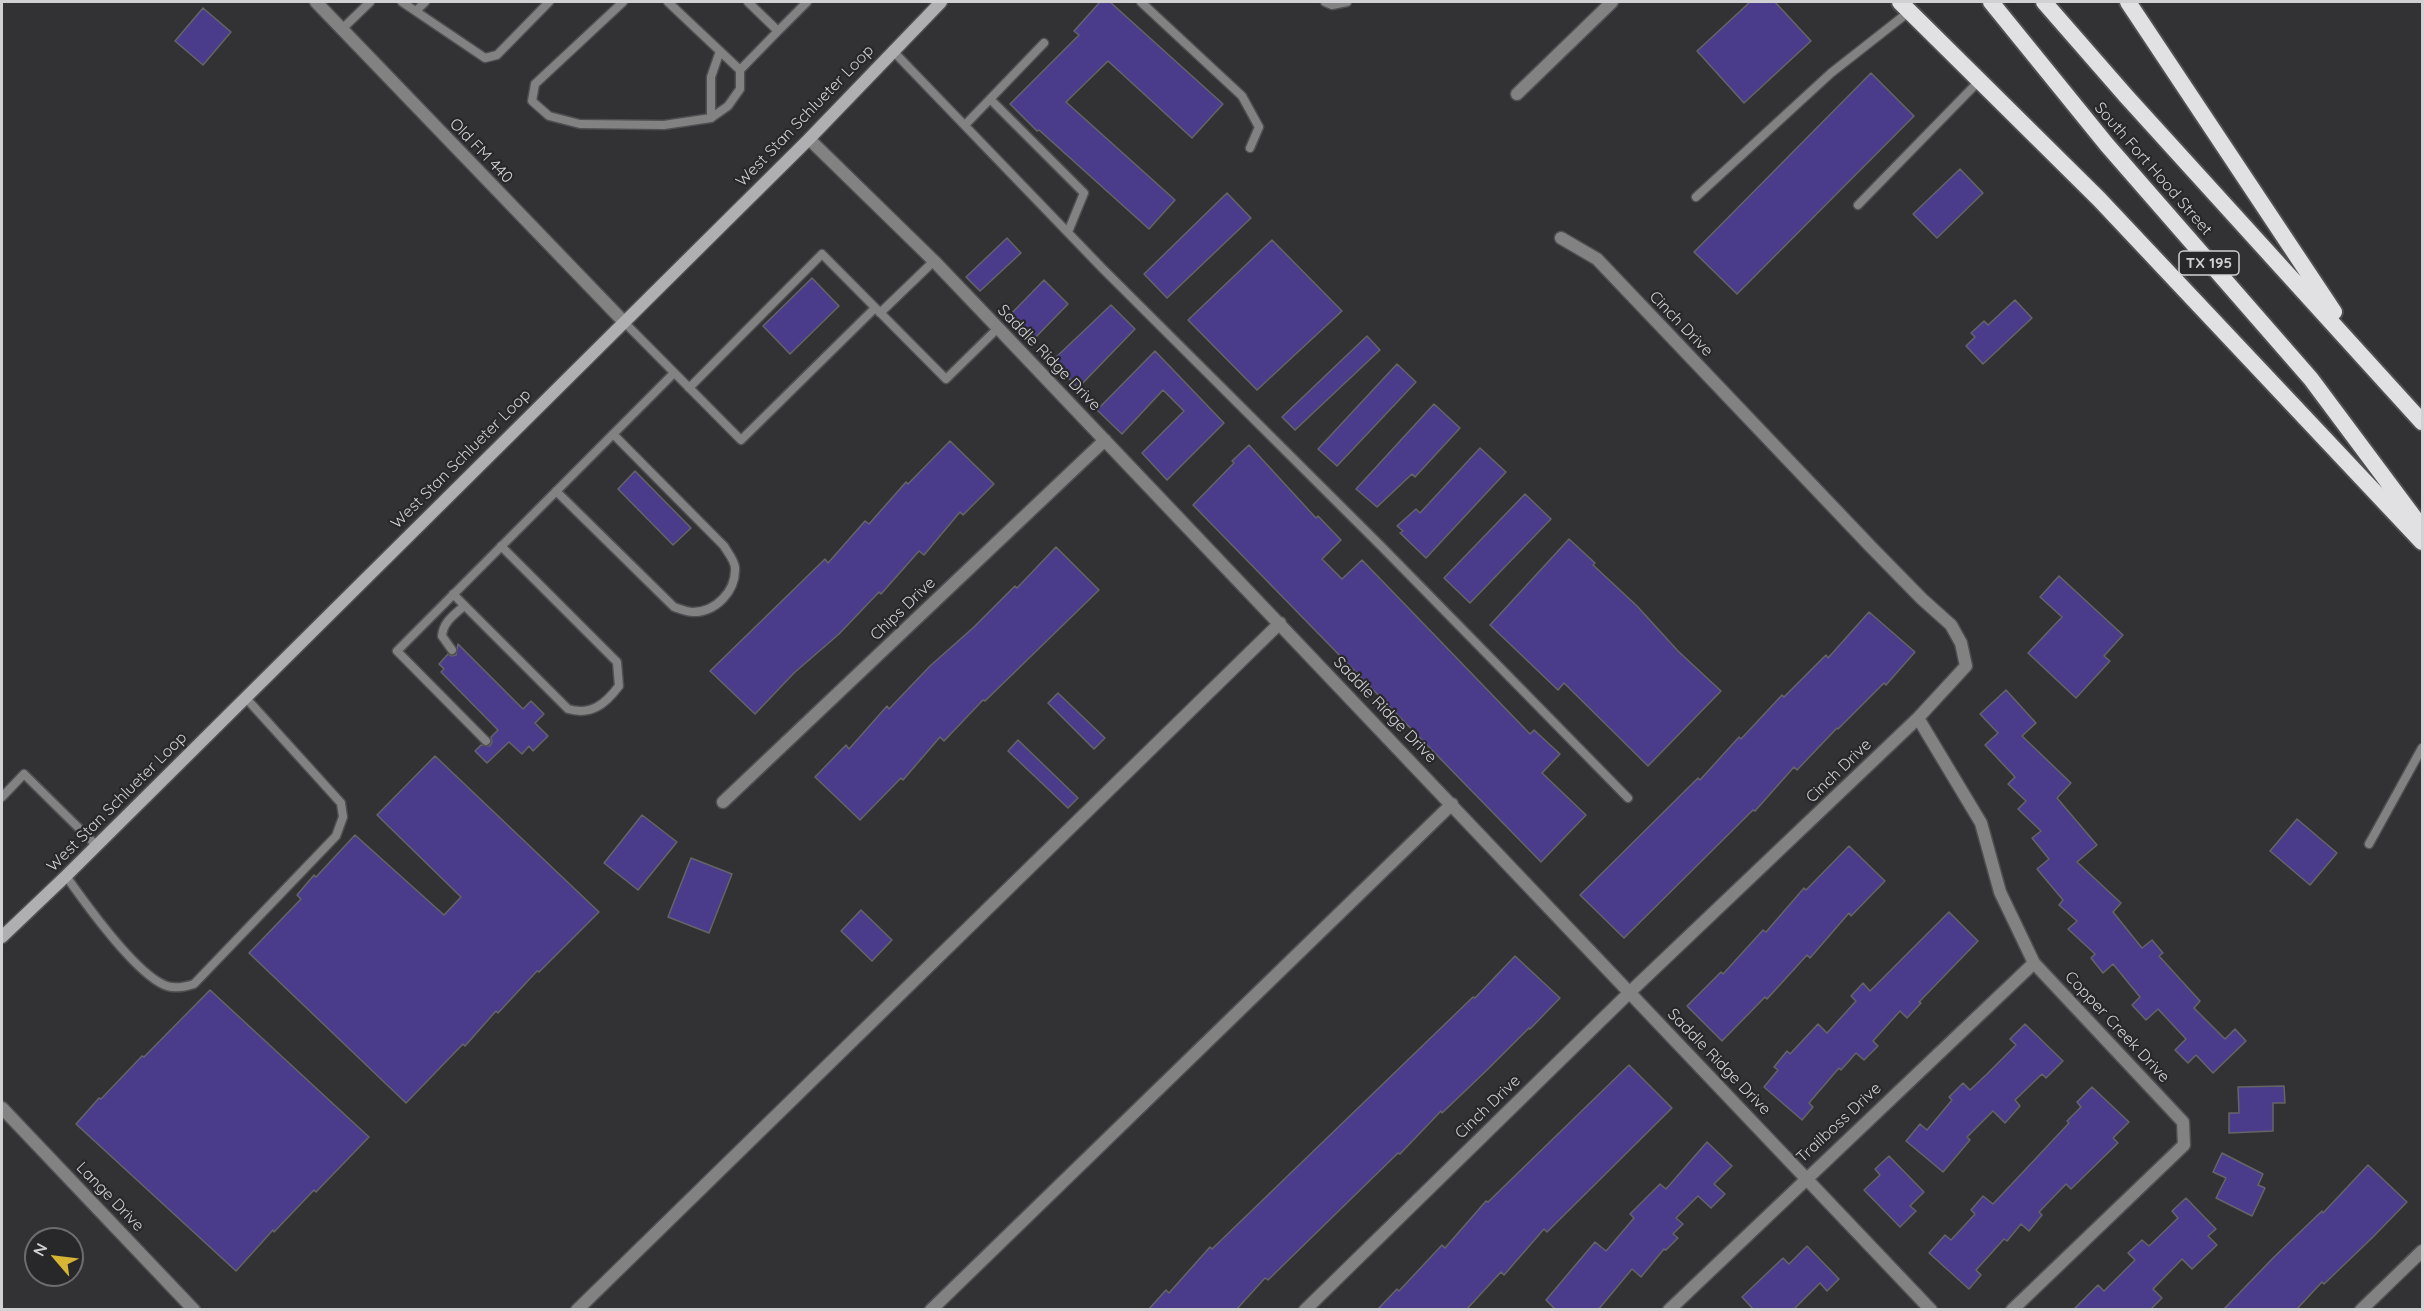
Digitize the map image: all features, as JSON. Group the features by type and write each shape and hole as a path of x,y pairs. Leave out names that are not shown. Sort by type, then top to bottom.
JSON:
{"highway":[{"name":"South Fort Hood Street","path":"1991,2 2107,145 2311,379 2422,528"},
{"name":"South Fort Hood Street","path":"2044,2 2126,96 2422,422"},
{"path":"2128,2 2362,356"},
{"path":"1905,6 1981,79 2099,199 2422,542"}],"main road":[{"name":"West Stan Schlueter Loop","path":"2,938 809,138 941,2"}],"street":[{"name":"Old FM 440","path":"316,2 624,321"},
{"path":"1517,94 1612,2"},
{"name":"Saddle Ridge Drive","path":"809,138 998,328 1931,1310"},
{"name":"Cinch Drive","path":"1305,1310 1630,992 1918,718 1965,666 1961,644 1951,625 1893,570 1597,259 1561,238"},
{"name":"Chips Drive","path":"723,802 1105,440"},
{"path":"577,1310 1280,623"},
{"name":"Copper Creek Drive","path":"1918,718 1981,823 2000,892 2034,963 2183,1122 2184,1145 2012,1310"},
{"path":"931,1310 1452,804"},
{"name":"Trailboss Drive","path":"1669,1310 2034,963"},
{"name":"Lange Drive","path":"2,1108 194,1310"},
{"path":"2361,1310 2422,1251"}],"lane":[{"path":"342,29 370,2"},
{"path":"402,2 485,58 497,55 549,2"},
{"path":"416,11 425,2"},
{"path":"623,2 536,84 532,101 549,116 580,124 664,125 711,118 728,106 740,89 740,70 807,2"},
{"path":"668,2 740,70"},
{"path":"748,2 778,31"},
{"path":"1141,2 1242,96 1259,127 1250,148"},
{"path":"1325,2 1332,5 1347,2"},
{"path":"1696,197 1905,6"},
{"path":"964,125 1044,43"},
{"path":"892,50 1068,232 1382,546 1628,798"},
{"path":"711,118 711,77 720,51"},
{"path":"1858,205 1981,79"},
{"path":"990,99 1084,193 1068,232"},
{"path":"689,388 822,255 946,379 998,328"},
{"path":"624,321 741,440 877,310 933,261"},
{"path":"486,741 397,651 674,372"},
{"path":"556,491 674,607 691,612 709,609 723,599 733,585 735,566 724,546 613,434"},
{"path":"453,594 568,709 591,711 606,702 619,686 617,662 501,546"},
{"path":"452,650 442,636 442,630 448,620 464,606"},
{"path":"66,876 97,921 151,976 168,987 181,988 194,984 336,836 343,817 341,803 245,697"},
{"path":"2369,844 2422,748"},
{"path":"2,797 24,774 97,846"}],"building":[{"path":"1100,2 1110,2 1223,104 1192,138 1108,61 1066,102 1175,200 1149,229 1039,130 1037,131 1010,104 1079,35 1074,31"},
{"path":"1750,2 1775,2 1811,41 1744,103 1697,51"},
{"path":"203,8 231,32 203,65 175,41"},
{"path":"1871,73 1914,116 1737,294 1694,252"},
{"path":"1960,169 1983,193 1937,238 1913,214"},
{"path":"1227,193 1251,218 1167,298 1144,274"},
{"path":"1007,238 1021,253 980,291 966,277"},
{"path":"1272,240 1342,311 1257,390 1188,320"},
{"path":"812,278 839,306 790,354 763,326"},
{"path":"1044,280 1068,304 1032,341 1008,317"},
{"path":"2015,300 2032,318 1983,364 1966,346 1975,337 1971,333 1984,321 1988,325"},
{"path":"1111,305 1135,329 1078,388 1052,361"},
{"path":"1367,336 1380,350 1295,430 1282,417"},
{"path":"1155,351 1224,423 1167,480 1142,453 1184,411 1163,390 1122,434 1097,410"},
{"path":"1397,364 1416,382 1337,466 1318,449"},
{"path":"1434,404 1460,428 1415,477 1412,474 1377,507 1356,489"},
{"path":"950,441 994,484 963,515 960,512 924,555 919,551 881,594 879,592 839,634 794,673 755,714 710,671 825,559 828,563 865,521 869,524 906,482 908,484"},
{"path":"1249,445 1316,518 1318,516 1341,540 1322,559 1342,579 1362,560 1530,734 1534,730 1560,754 1542,773 1586,815 1541,862 1193,505"},
{"path":"1480,448 1506,472 1426,558 1400,533 1403,531 1397,526 1416,509 1420,513"},
{"path":"635,471 691,528 673,545 618,489"},
{"path":"1525,494 1551,519 1470,603 1444,578"},
{"path":"1569,539 1637,606 1678,651 1721,691 1648,766 1564,683 1558,690 1490,625"},
{"path":"1056,547 1099,590 985,701 983,700 944,741 940,737 903,780 901,778 860,820 815,777 846,745 849,749 887,706 889,709 930,666 1015,586 1017,588"},
{"path":"2059,576 2123,635 2104,656 2110,661 2076,698 2028,653 2062,617 2040,597"},
{"path":"1869,612 1915,652 1886,685 1884,683 1797,770 1794,767 1755,811 1753,810 1624,938 1580,895 1698,778 1700,780 1782,695 1784,697 1826,655 1828,658"},
{"path":"458,644 523,709 531,701 544,714 535,723 548,736 533,751 529,746 522,754 509,742 487,763 475,751 481,745 490,746 491,737 498,730 441,672 444,669 439,664 448,654 456,655"},
{"path":"2006,690 2036,723 2022,736 2071,783 2057,798 2097,845 2077,862 2121,903 2113,912 2142,948 2152,940 2163,953 2159,956 2200,1001 2194,1008 2225,1039 2235,1029 2246,1041 2213,1073 2196,1055 2188,1063 2175,1050 2186,1039 2158,1009 2146,1020 2132,1005 2140,997 2113,964 2103,973 2091,958 2095,954 2068,929 2077,921 2059,905 2063,900 2037,869 2049,859 2032,838 2041,831 2018,809 2026,801 2008,784 2015,777 1985,745 1998,733 1980,714"},
{"path":"1058,693 1105,738 1094,749 1048,703"},
{"path":"1018,740 1078,798 1068,808 1008,751"},
{"path":"435,756 599,912 539,972 537,971 498,1013 496,1011 465,1046 463,1044 406,1103 249,953 301,899 297,895 314,875 316,877 355,835 444,915 461,897 377,815"},
{"path":"642,815 677,842 638,890 604,863"},
{"path":"2297,819 2337,853 2310,885 2270,851"},
{"path":"1849,846 1885,881 1851,916 1849,913 1810,958 1807,955 1767,999 1765,997 1722,1041 1687,1006 1721,972 1723,974 1763,930 1766,932 1804,888 1806,890"},
{"path":"691,858 732,874 709,933 668,917"},
{"path":"861,910 892,940 872,961 841,931"},
{"path":"1949,912 1978,941 1919,1002 1921,1003 1907,1018 1900,1011 1873,1041 1878,1046 1864,1060 1856,1053 1841,1070 1839,1068 1809,1103 1813,1107 1802,1120 1764,1087 1778,1070 1774,1067 1787,1051 1790,1054 1818,1024 1827,1033 1856,1001 1851,996 1863,983 1870,991"},
{"path":"1515,956 1560,998 1530,1029 1442,1113 1441,1111 1400,1154 1398,1153 1268,1280 1265,1278 1236,1310 1148,1310 1166,1290 1169,1293 1210,1247 1212,1249 1473,997 1475,998"},
{"path":"210,990 369,1137 316,1192 314,1190 274,1232 273,1230 236,1271 76,1124 99,1098 101,1099"},
{"path":"2025,1024 2063,1061 2046,1078 2042,1074 2015,1100 2020,1106 2005,1123 1993,1111 1967,1137 1970,1140 1943,1172 1906,1141 1920,1124 1927,1130 1952,1100 1949,1097 1963,1083 1970,1090 1987,1074 2016,1045 2010,1039"},
{"path":"1629,1065 1672,1108 1547,1232 1544,1229 1504,1275 1501,1272 1466,1310 1377,1310 1397,1289 1399,1291 1442,1245 1445,1248 1486,1201 1488,1202"},
{"path":"2284,1086 2285,1103 2273,1103 2273,1131 2229,1133 2229,1113 2239,1113 2238,1087"},
{"path":"2092,1087 2129,1122 2113,1138 2118,1143 2071,1189 2066,1184 2039,1212 2042,1215 2029,1231 2021,1224 2007,1241 2004,1239 1976,1270 1981,1275 1969,1289 1929,1253 1945,1235 1951,1240 1975,1214 1971,1210 1983,1196 1993,1204 2069,1123 2067,1121 2081,1107 2077,1102"},
{"path":"1707,1142 1732,1166 1714,1184 1725,1194 1711,1208 1698,1196 1676,1218 1683,1224 1673,1234 1678,1238 1666,1250 1664,1249 1641,1277 1632,1269 1598,1310 1556,1310 1546,1300 1595,1242 1606,1251 1634,1218 1630,1214 1660,1184 1666,1189"},
{"path":"2222,1153 2263,1174 2258,1185 2265,1188 2252,1216 2216,1198 2226,1178 2213,1172"},
{"path":"1889,1156 1924,1192 1910,1206 1916,1211 1900,1227 1864,1190 1880,1175 1875,1169"},
{"path":"2368,1165 2407,1202 2372,1238 2324,1284 2322,1282 2296,1310 2223,1310 2274,1257 2322,1211 2323,1213"},
{"path":"2186,1198 2216,1229 2208,1236 2217,1245 2192,1269 2182,1259 2153,1289 2162,1298 2150,1310 2073,1310 2098,1285 2104,1291 2135,1260 2128,1253 2142,1240 2149,1246 2178,1218 2172,1211"},
{"path":"1807,1246 1839,1279 1827,1291 1820,1283 1793,1310 1754,1310 1742,1297 1783,1258 1789,1264"}]}
